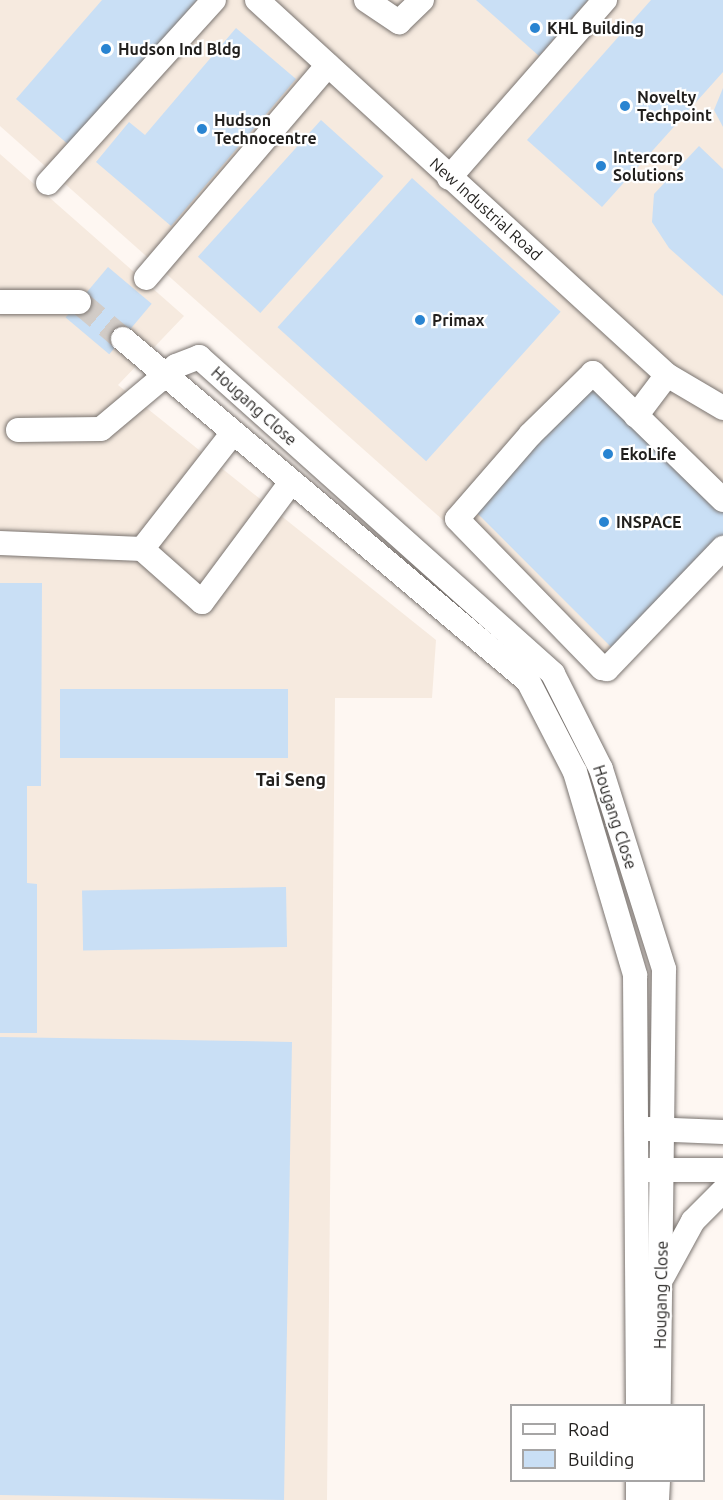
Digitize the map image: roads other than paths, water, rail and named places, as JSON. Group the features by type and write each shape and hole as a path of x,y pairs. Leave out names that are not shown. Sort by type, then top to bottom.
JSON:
{"street":[{"path":"48,183 214,0"},
{"name":"New Industrial Road","path":"257,0 667,375 723,408"},
{"path":"366,0 399,22 422,0"},
{"path":"449,178 605,0"},
{"path":"146,278 328,65"},
{"path":"0,302 80,302"},
{"path":"18,430 101,429 164,376 123,339"},
{"name":"Hougang Close","path":"638,1404 638,1128 635,975 575,772 528,681 164,376 199,357 553,674 601,769 664,969 665,1130 662,1171 659,1404"},
{"path":"723,500 593,373 457,514 458,524 602,668 607,669 723,548"},
{"path":"636,416 667,375"},
{"path":"142,549 232,434"},
{"path":"0,543 142,549 202,602 291,483"},
{"path":"638,1128 723,1132"},
{"path":"638,1170 723,1170"},
{"path":"662,1278 693,1221 723,1191"},
{"path":"638,1482 638,1500"},
{"path":"657,1500 658,1482"}],"tunnel":[{"path":"79,302 123,339"}],"place":[{"name":"KHL Building","path":"535,28"},
{"name":"Hudson Ind Bldg","path":"106,49"},
{"name":"Novelty Techpoint","path":"625,106"},
{"name":"Hudson Technocentre","path":"202,129"},
{"name":"Intercorp Solutions","path":"601,166"},
{"name":"Primax","path":"420,320"},
{"name":"EkoLife","path":"608,454"},
{"name":"INSPACE","path":"604,522"}],"district":[{"name":"Tai Seng","path":"291,779"}]}
